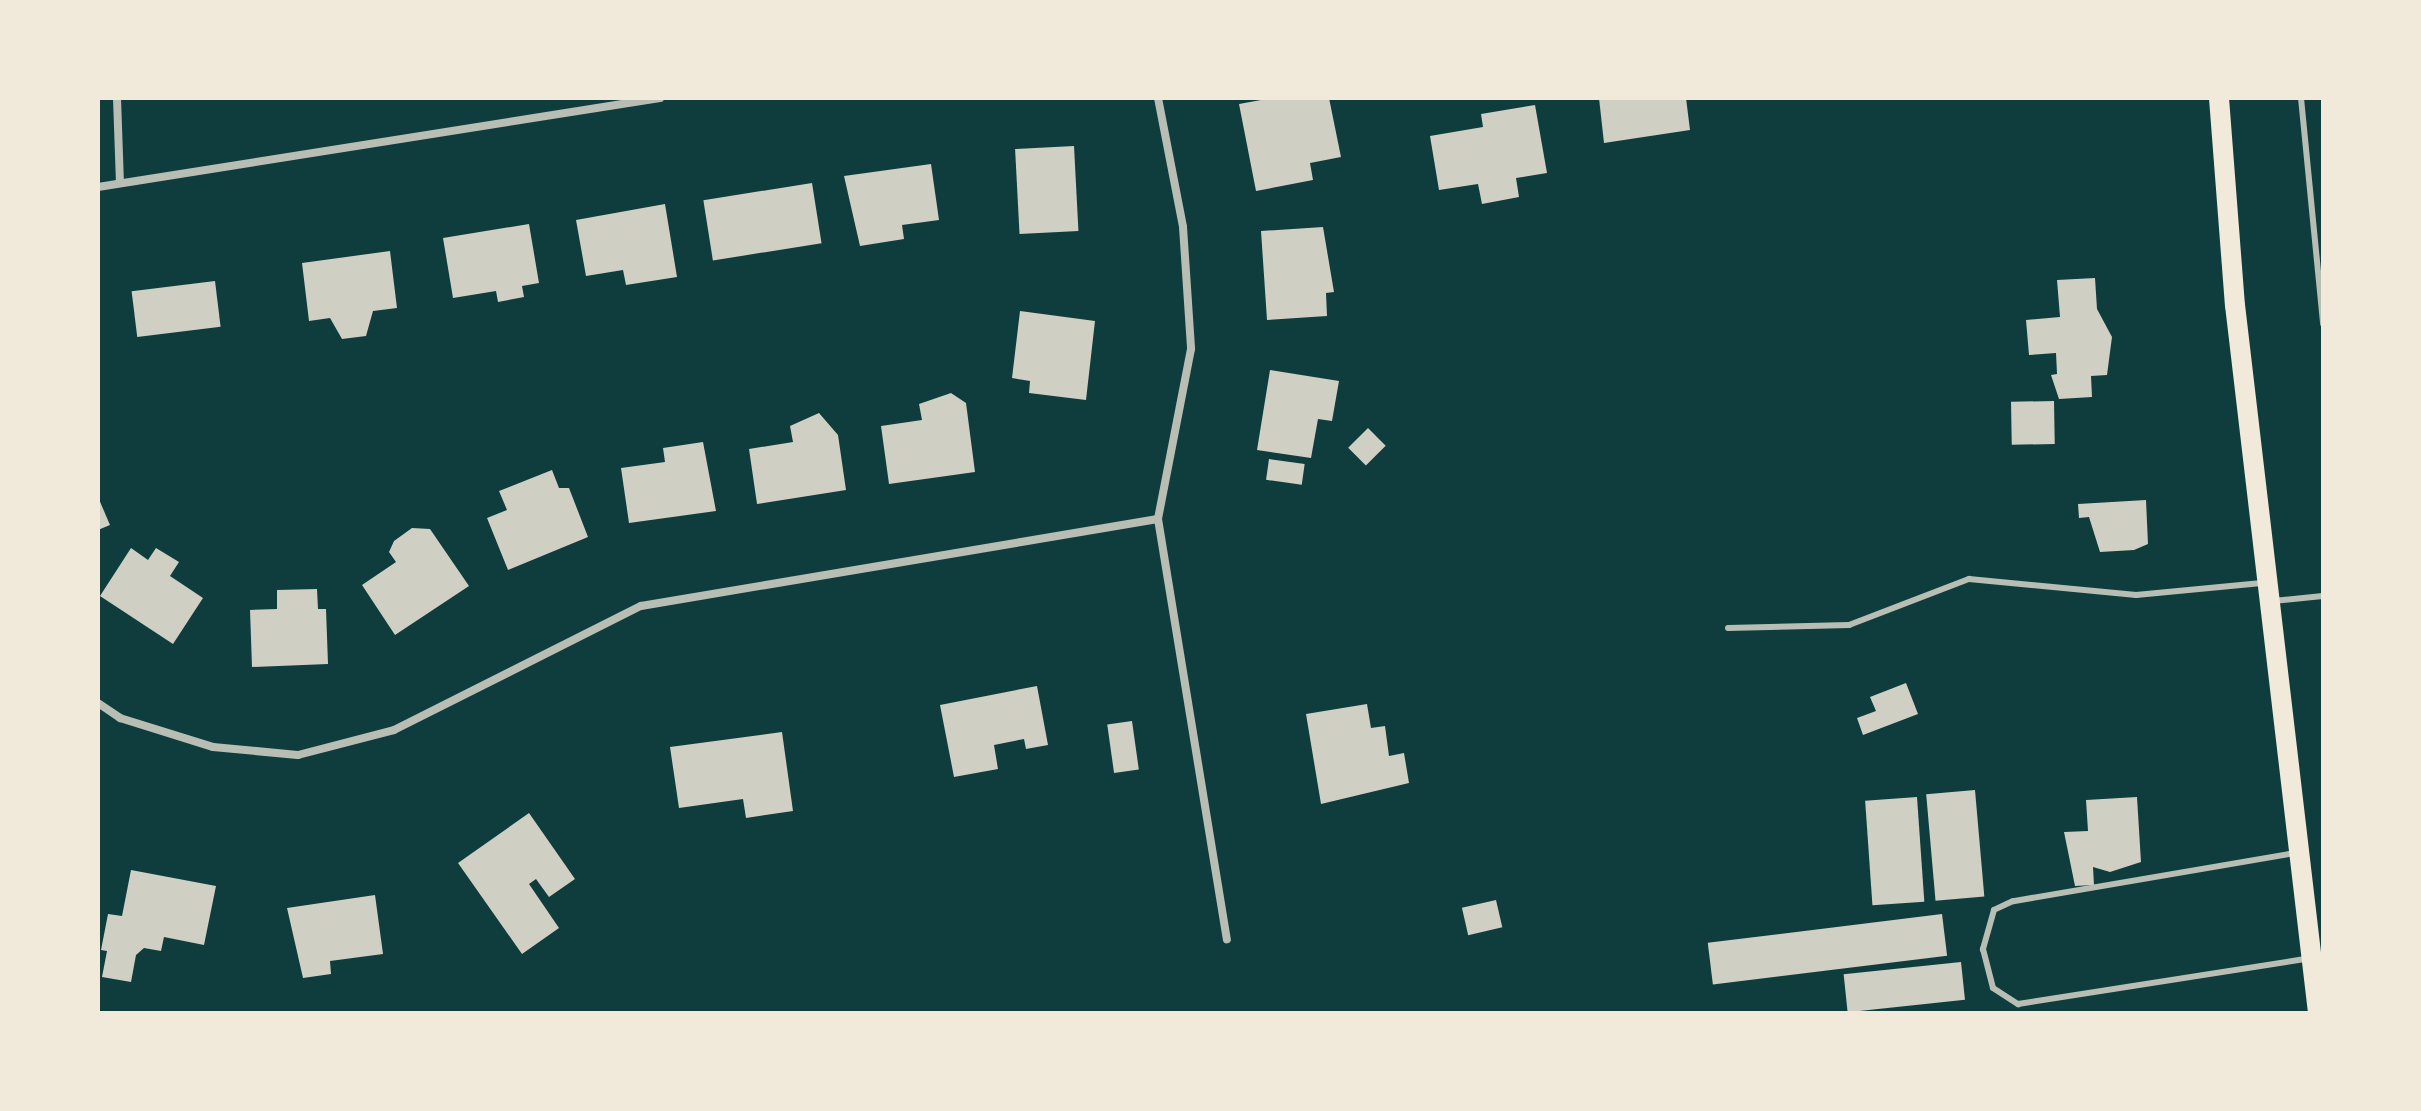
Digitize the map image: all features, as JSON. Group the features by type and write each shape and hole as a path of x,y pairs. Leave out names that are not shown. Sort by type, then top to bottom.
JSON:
{"main road":[{"path":"2219,98 2269,592 2318,1013"}],"street":[{"path":"117,98 120,183"},
{"path":"98,187 660,98"},
{"path":"1158,98 1183,227 1191,349 1158,519 1227,939"},
{"path":"98,703 120,718 213,747 298,755 394,730 641,606 1158,519"}],"lane":[{"path":"2301,98 2323,324"},
{"path":"1728,628 1849,625 1969,579 2136,595 2269,592 2323,596"},
{"path":"2299,852 2013,901 1994,910 1983,949 1993,988 2018,1004 2311,958"}],"building":[{"path":"1272,98 1329,98 1341,157 1310,163 1313,180 1256,191 1239,104"},
{"path":"1599,98 1686,98 1690,130 1604,143"},
{"path":"1535,105 1547,173 1516,178 1519,197 1482,204 1478,184 1439,190 1430,136 1483,127 1481,114"},
{"path":"1074,146 1078,231 1020,234 1015,149"},
{"path":"931,164 939,220 902,225 904,239 860,246 844,176"},
{"path":"812,183 822,243 713,260 703,200"},
{"path":"665,204 677,277 626,285 623,270 586,276 576,220"},
{"path":"529,224 539,283 522,286 524,297 498,302 496,291 453,298 443,238"},
{"path":"1323,227 1334,292 1326,293 1327,316 1267,320 1261,231"},
{"path":"390,251 397,308 373,311 366,336 342,339 330,318 309,321 302,263"},
{"path":"2095,278 2097,309 2112,337 2107,375 2091,376 2092,397 2059,399 2051,375 2057,374 2056,353 2029,355 2026,320 2060,317 2057,280"},
{"path":"215,281 221,327 137,337 132,291"},
{"path":"1020,311 1095,321 1086,400 1029,393 1030,381 1012,378"},
{"path":"1270,370 1339,381 1332,421 1318,419 1311,458 1257,450"},
{"path":"951,393 966,403 975,472 889,484 881,426 922,420 919,404"},
{"path":"2054,401 2055,444 2012,445 2011,402"},
{"path":"819,413 838,435 846,490 757,504 749,449 793,442 790,426"},
{"path":"1368,428 1386,446 1366,465 1348,448"},
{"path":"703,442 716,511 629,523 621,468 665,462 663,448"},
{"path":"1269,459 1305,464 1302,485 1266,480"},
{"path":"552,470 559,488 569,488 588,537 508,570 487,518 507,510 499,491"},
{"path":"98,497 110,525 98,530"},
{"path":"2146,500 2148,544 2134,550 2100,552 2089,517 2079,518 2078,504"},
{"path":"412,528 430,529 469,586 395,635 362,585 396,562 389,552 394,541"},
{"path":"131,548 148,560 156,548 179,562 170,576 203,598 173,644 100,596"},
{"path":"317,589 318,609 326,609 328,664 252,667 250,610 277,609 277,590"},
{"path":"1906,683 1918,714 1863,735 1857,718 1876,711 1870,697"},
{"path":"1037,686 1048,745 1026,749 1024,739 994,745 998,769 954,777 940,705"},
{"path":"1367,704 1371,728 1385,726 1389,756 1404,753 1409,783 1321,804 1306,714"},
{"path":"1132,721 1139,770 1114,773 1107,724"},
{"path":"782,732 793,811 746,818 743,799 679,808 670,747"},
{"path":"1975,790 1984,897 1936,901 1926,794"},
{"path":"1917,797 1924,902 1872,905 1865,801"},
{"path":"2137,797 2141,862 2110,872 2093,867 2094,885 2075,886 2064,832 2088,831 2086,800"},
{"path":"529,813 575,879 549,897 536,879 529,884 559,928 522,954 458,863"},
{"path":"131,870 216,886 204,945 164,937 161,951 144,948 136,955 131,982 102,977 107,951 101,950 108,914 122,916"},
{"path":"375,895 383,954 330,961 331,974 303,978 287,908"},
{"path":"1496,900 1502,927 1468,935 1462,908"},
{"path":"1942,914 1947,956 1713,984 1708,943"},
{"path":"1961,962 1965,1000 1848,1012 1844,974"}]}
